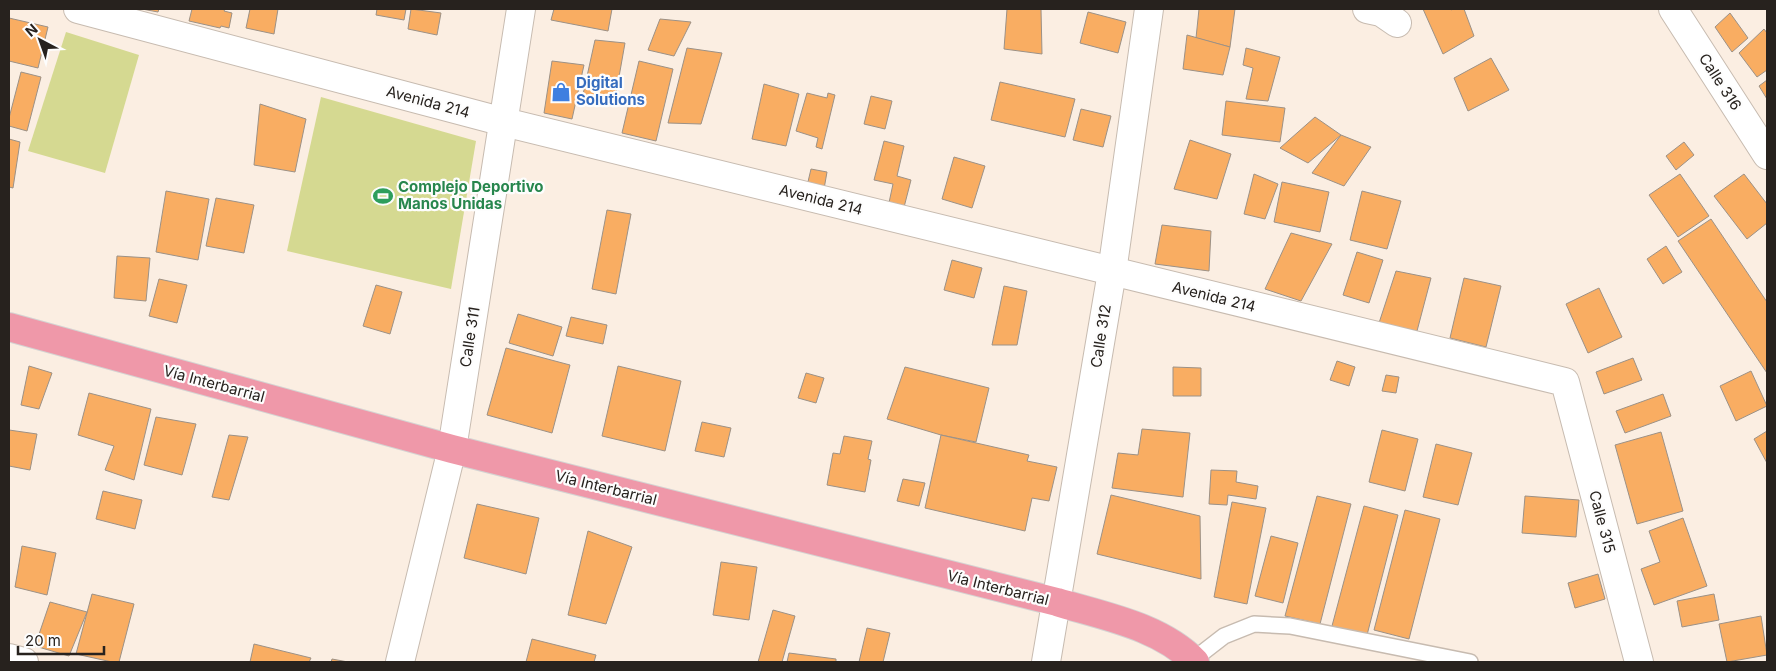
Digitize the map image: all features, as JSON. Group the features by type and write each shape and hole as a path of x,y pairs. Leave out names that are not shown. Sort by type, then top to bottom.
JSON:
{"main road":[{"name":"Vía Interbarrial","path":"9,328 452,449 1057,602 1119,620 1162,638 1194,661"}],"street":[{"name":"Avenida 214","path":"78,9 504,122 1565,382"},
{"name":"Calle 311","path":"400,662 452,449 521,9"},
{"name":"Calle 312","path":"1046,662 1112,272 1149,9"},
{"path":"1368,9 1381,12 1397,23"},
{"name":"Calle 316","path":"1673,9 1767,155"},
{"name":"Calle 315","path":"1565,382 1639,662"},
{"path":"9,658 24,662"}],"lane":[{"path":"1194,661 1224,636 1254,624 1290,626 1470,662"}],"green space":[{"path":"66,32 139,55 105,173 28,151"},
{"name":"Complejo Deportivo Manos Unidas","path":"321,97 476,141 451,289 287,251"}],"building":[{"path":"142,9 159,9 158,12"},
{"path":"192,9 225,9 224,11 232,13 229,28 221,26 220,28 189,21"},
{"path":"250,9 278,9 274,34 246,28"},
{"path":"377,9 406,9 404,20 376,15"},
{"path":"411,9 441,13 437,35 408,29"},
{"path":"554,9 612,9 608,31 551,20"},
{"path":"1007,9 1041,9 1042,54 1004,49"},
{"path":"1199,9 1235,9 1230,47 1196,38"},
{"path":"1423,9 1464,9 1474,36 1443,54"},
{"path":"1088,12 1126,22 1118,53 1080,43"},
{"path":"1730,13 1748,38 1732,52 1715,27"},
{"path":"9,18 48,27 38,68 9,61"},
{"path":"660,19 691,22 674,56 648,50"},
{"path":"1764,29 1767,33 1767,70 1757,77 1739,53"},
{"path":"1187,35 1230,47 1223,75 1183,69"},
{"path":"595,40 625,43 614,105 582,99"},
{"path":"687,48 722,53 701,124 668,123"},
{"path":"1246,48 1280,57 1268,101 1246,99 1253,68 1243,65"},
{"path":"1491,58 1509,90 1468,111 1454,78"},
{"path":"552,61 584,65 572,119 544,113"},
{"path":"639,61 673,69 656,141 622,133"},
{"path":"21,72 41,77 27,131 9,126 9,118"},
{"path":"1767,80 1767,99 1759,86"},
{"path":"1000,82 1075,99 1065,137 991,120"},
{"path":"764,84 799,94 786,146 752,139"},
{"path":"807,93 827,98 828,93 835,95 822,149 816,147 818,138 796,131"},
{"path":"871,96 892,101 885,129 864,124"},
{"path":"1226,101 1285,108 1280,142 1222,135"},
{"path":"260,104 306,119 295,172 254,165"},
{"path":"1081,109 1111,116 1103,147 1073,140"},
{"path":"1315,117 1341,135 1308,163 1280,148"},
{"path":"1341,135 1371,147 1344,186 1312,173"},
{"path":"9,139 20,142 13,188 9,187"},
{"path":"1190,140 1231,154 1217,199 1174,189"},
{"path":"884,141 904,146 897,176 911,180 902,215 887,212 893,184 874,180"},
{"path":"1684,142 1694,155 1676,170 1666,156"},
{"path":"954,157 985,166 972,208 942,199"},
{"path":"811,169 827,172 824,189 807,186"},
{"path":"1254,174 1278,184 1265,219 1244,214"},
{"path":"1680,174 1709,216 1678,237 1649,195"},
{"path":"1744,174 1767,204 1767,223 1747,239 1714,196"},
{"path":"1282,182 1329,192 1320,232 1274,222"},
{"path":"166,191 209,199 198,260 156,252"},
{"path":"1362,191 1401,201 1387,249 1350,240"},
{"path":"216,198 254,205 244,253 206,246"},
{"path":"607,210 631,214 616,294 592,289"},
{"path":"1711,219 1767,302 1767,373 1678,241"},
{"path":"1162,225 1211,231 1209,271 1155,264"},
{"path":"1291,233 1332,244 1301,301 1265,289"},
{"path":"1666,246 1682,272 1663,284 1647,259"},
{"path":"1357,252 1383,260 1369,303 1343,295"},
{"path":"117,256 150,258 146,301 114,298"},
{"path":"952,260 982,268 974,298 944,290"},
{"path":"1396,271 1431,278 1417,331 1379,323"},
{"path":"1464,278 1501,286 1486,347 1450,338"},
{"path":"159,279 187,285 177,323 149,316"},
{"path":"376,285 402,292 390,334 363,326"},
{"path":"1004,286 1027,291 1017,345 992,345"},
{"path":"1599,288 1622,337 1588,353 1566,304"},
{"path":"518,314 562,327 553,356 509,343"},
{"path":"571,317 607,325 603,344 566,336"},
{"path":"506,348 570,365 552,433 487,415"},
{"path":"1633,358 1642,380 1604,394 1596,372"},
{"path":"1337,361 1355,367 1349,386 1330,380"},
{"path":"29,366 52,373 39,409 21,405"},
{"path":"618,366 681,381 665,451 602,436"},
{"path":"905,367 989,388 976,442 941,435 887,419"},
{"path":"1173,367 1201,368 1201,396 1173,396"},
{"path":"1751,371 1767,406 1736,421 1720,386"},
{"path":"806,373 824,378 816,403 798,398"},
{"path":"1386,375 1399,377 1396,393 1382,391"},
{"path":"89,393 151,409 134,480 105,470 114,446 78,435"},
{"path":"1663,394 1671,416 1625,433 1616,411"},
{"path":"156,417 196,424 182,475 144,465"},
{"path":"702,422 731,428 724,457 695,451"},
{"path":"1142,429 1190,433 1183,497 1112,488 1118,453 1138,455"},
{"path":"9,430 37,434 30,470 9,466"},
{"path":"1382,430 1418,439 1405,491 1369,482"},
{"path":"1767,431 1767,463 1754,439"},
{"path":"1661,432 1683,511 1637,524 1615,445"},
{"path":"229,435 248,437 229,500 212,497"},
{"path":"941,435 1029,455 1027,461 1057,467 1049,501 1032,498 1025,531 925,508"},
{"path":"844,436 872,441 868,459 871,460 865,492 827,485 833,453 840,454"},
{"path":"1436,444 1472,453 1458,505 1423,497"},
{"path":"1211,470 1237,471 1236,482 1258,486 1256,499 1228,495 1227,505 1209,504"},
{"path":"903,479 925,483 919,506 897,501"},
{"path":"103,491 142,500 135,529 96,519"},
{"path":"1111,495 1200,516 1201,579 1097,554"},
{"path":"1317,496 1351,504 1320,624 1285,616"},
{"path":"1525,496 1579,500 1576,537 1522,533"},
{"path":"1232,502 1266,508 1247,604 1214,597"},
{"path":"477,504 539,518 526,574 464,558"},
{"path":"1364,506 1398,515 1367,635 1332,626"},
{"path":"1405,510 1440,519 1409,639 1374,630"},
{"path":"1683,518 1707,586 1654,605 1641,569 1660,562 1649,531"},
{"path":"588,531 632,547 606,624 568,615"},
{"path":"1271,536 1298,543 1283,603 1255,596"},
{"path":"22,546 56,553 47,595 15,587"},
{"path":"721,562 757,567 749,620 713,615"},
{"path":"1598,574 1605,599 1575,608 1568,583"},
{"path":"92,594 134,604 119,662 76,654"},
{"path":"1714,594 1719,620 1682,627 1677,601"},
{"path":"50,602 87,612 69,656 35,646"},
{"path":"773,610 795,616 782,662 758,662"},
{"path":"1761,616 1767,655 1727,662 1719,624"},
{"path":"867,628 890,633 883,662 859,662"},
{"path":"532,639 596,655 594,662 526,662"},
{"path":"254,644 311,658 309,662 250,662"},
{"path":"789,653 836,659 836,662 787,662"},
{"path":"332,659 348,662 331,662"}],"place":[{"name":"Digital Solutions","path":"561,92"},
{"name":"Complejo Deportivo Manos Unidas","path":"383,196"}]}
